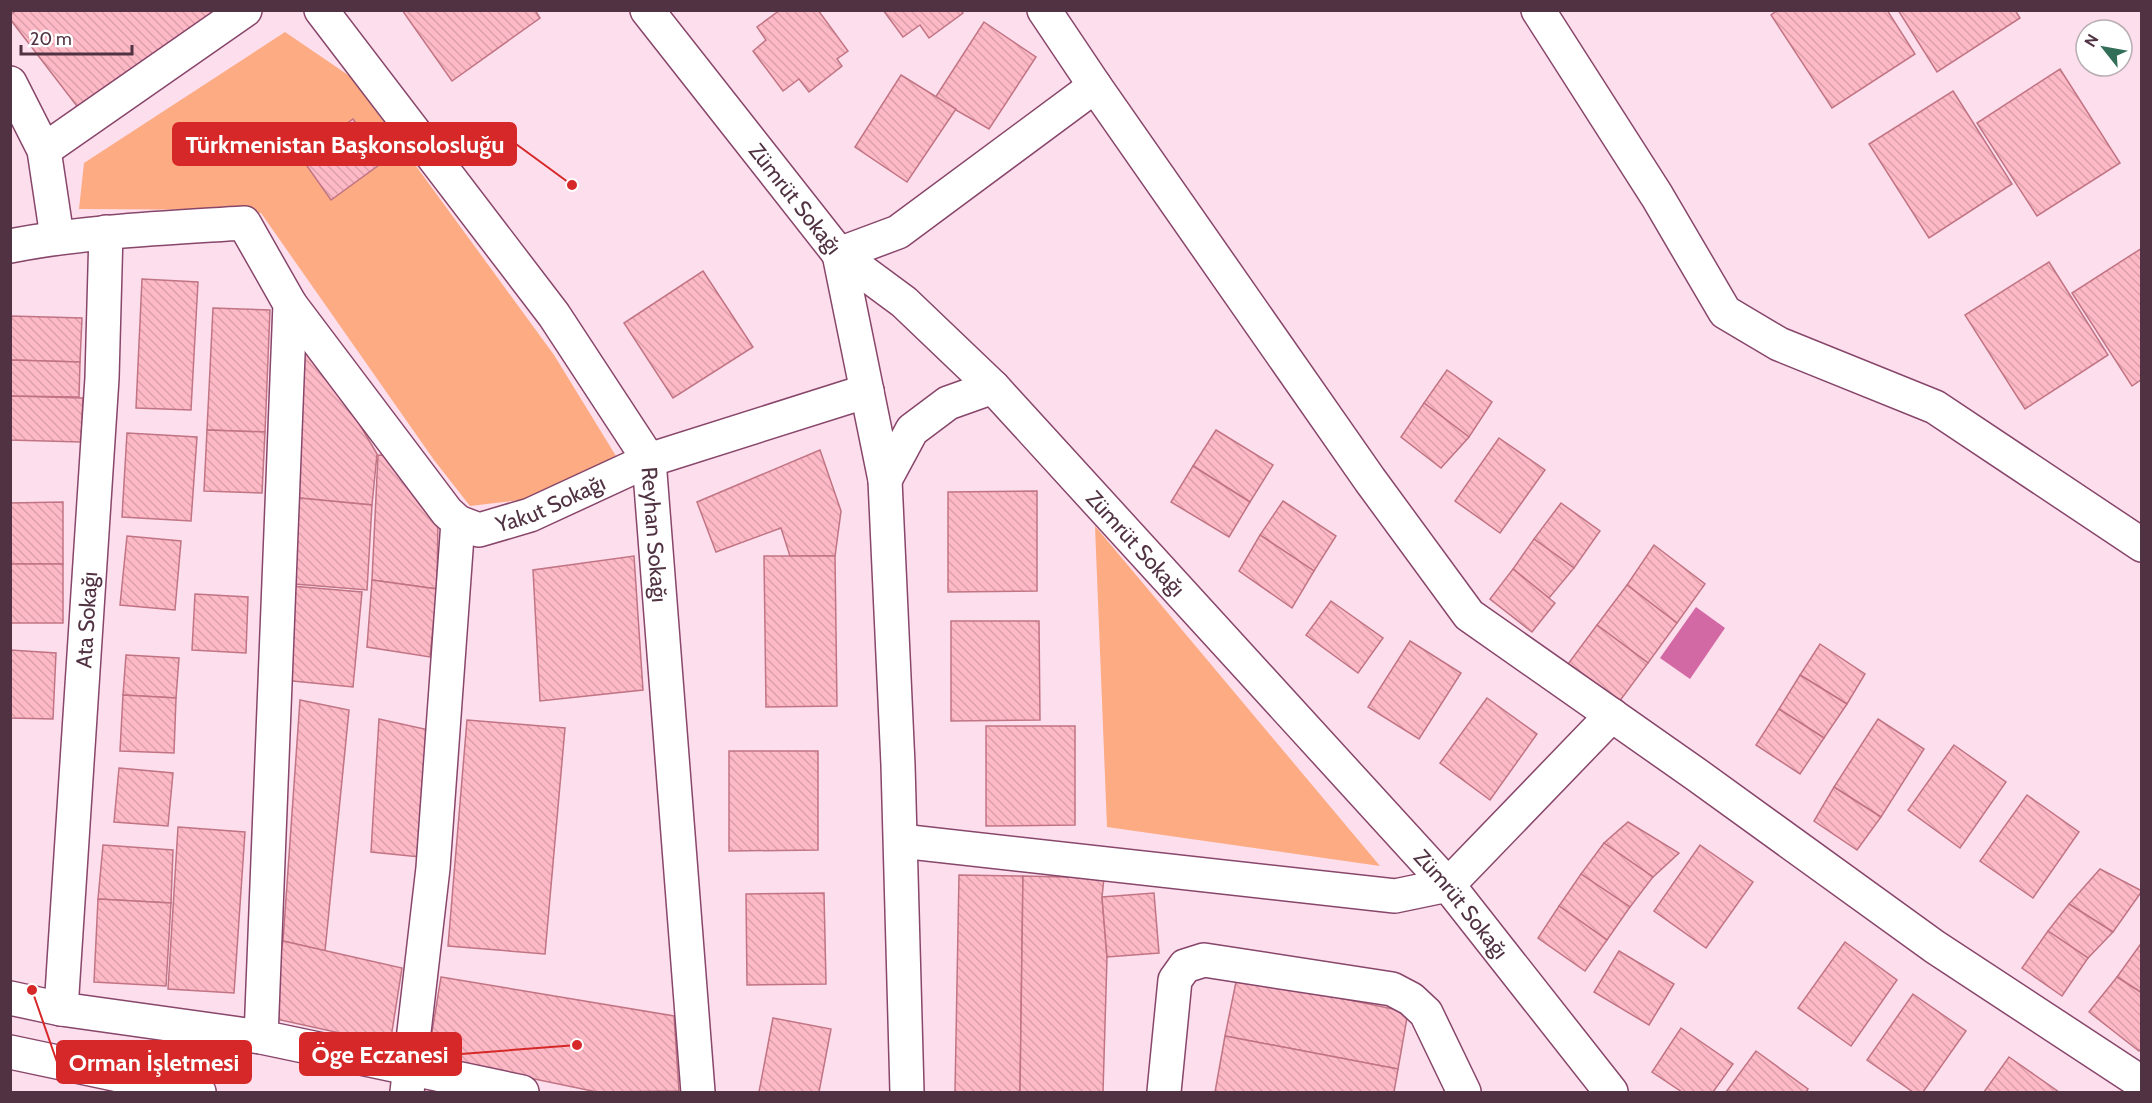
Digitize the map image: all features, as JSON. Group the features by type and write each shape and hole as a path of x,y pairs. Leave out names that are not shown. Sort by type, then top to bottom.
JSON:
{"street":[{"path":"44,150 245,10"},
{"name":"Reyhan Sokağı","path":"321,10 554,315 649,460 698,1092"},
{"name":"Zümrüt Sokağı","path":"647,10 839,254 904,302 993,387 1448,885 1611,1092"},
{"path":"1044,10 1370,480 1469,615 1935,947 2142,1083"},
{"path":"1538,10 1657,196 1725,312 1779,344 1935,407 2142,545"},
{"path":"10,83 44,150 57,237"},
{"path":"907,1092 901,841 885,480 839,254 898,232 1095,86"},
{"path":"10,246 57,237 106,232 244,223 290,304 447,512 458,522 433,868 409,1081"},
{"name":"Ata Sokağı","path":"61,1009 102,378 106,232"},
{"path":"261,1037 290,304"},
{"path":"885,480 912,430 948,403 993,387"},
{"name":"Yakut Sokağı","path":"458,522 479,530 530,515 649,460 867,391"},
{"path":"901,841 1395,896 1448,885 1612,715"},
{"path":"1164,1092 1175,980 1185,966 1204,960 1392,989 1411,999 1426,1013 1464,1092"},
{"path":"10,998 61,1009 261,1037 409,1081 522,1092"},
{"path":"10,1052 199,1092"}],"shaded area":[{"path":"285,32 351,77 554,355 616,456 530,499 470,506 434,460 261,213 232,210 79,209 84,163"},
{"path":"1095,526 1380,866 1107,827"},
{"path":"1696,607 1725,628 1690,679 1660,658"}],"building":[{"path":"17,10 219,10 83,114 10,19 10,15"},
{"path":"402,10 535,10 540,18 452,81"},
{"path":"780,10 818,10 848,51 837,59 842,66 809,92 799,79 783,91 753,51 766,40 757,27"},
{"path":"883,10 961,10 963,13 929,38 920,25 903,37"},
{"path":"1778,10 1887,10 1915,54 1832,108 1771,15"},
{"path":"1898,10 2015,10 2020,18 1937,72"},
{"path":"984,22 1036,57 989,129 935,98"},
{"path":"2060,69 2120,163 2037,216 1977,123"},
{"path":"901,75 956,109 907,182 855,147"},
{"path":"1953,91 2012,184 1929,238 1869,144"},
{"path":"353,119 383,162 331,200 300,156"},
{"path":"2142,248 2142,379 2132,386 2072,293"},
{"path":"2049,262 2108,355 2025,409 1965,315"},
{"path":"703,271 753,347 673,398 624,323"},
{"path":"142,279 198,282 191,410 136,408"},
{"path":"213,308 270,310 265,432 207,430"},
{"path":"10,316 82,318 80,362 10,360"},
{"path":"307,335 377,454 372,505 299,498 294,342"},
{"path":"10,360 80,362 79,397 10,396"},
{"path":"1447,370 1492,402 1469,437 1424,403"},
{"path":"10,396 83,398 81,442 10,440"},
{"path":"1424,403 1469,437 1441,468 1401,437"},
{"path":"207,430 265,432 262,493 204,491"},
{"path":"1216,430 1273,465 1250,502 1193,466"},
{"path":"127,433 197,437 191,521 122,517"},
{"path":"1499,438 1545,470 1500,533 1455,501"},
{"path":"820,450 841,511 835,556 790,556 781,528 716,552 697,502"},
{"path":"378,455 393,456 438,517 437,589 372,580"},
{"path":"1193,466 1250,502 1229,537 1171,502"},
{"path":"1037,491 1037,591 948,592 948,492"},
{"path":"299,498 372,505 367,590 295,584"},
{"path":"1283,501 1336,536 1314,571 1260,535"},
{"path":"63,502 63,564 10,564 10,503"},
{"path":"1561,503 1600,531 1574,568 1534,539"},
{"path":"1260,535 1314,571 1292,608 1239,571"},
{"path":"127,536 181,541 175,610 120,605"},
{"path":"1534,539 1574,568 1549,598 1513,569"},
{"path":"1654,545 1705,584 1677,623 1627,585"},
{"path":"634,556 643,690 540,701 533,570"},
{"path":"764,556 835,556 837,706 766,707"},
{"path":"10,564 63,564 63,623 10,623"},
{"path":"1513,569 1555,603 1532,632 1490,599"},
{"path":"372,580 437,589 430,657 367,647"},
{"path":"1627,585 1677,623 1648,663 1597,625"},
{"path":"291,586 362,592 353,687 283,680"},
{"path":"195,594 248,597 246,653 192,650"},
{"path":"1331,601 1383,638 1358,673 1306,635"},
{"path":"951,621 1039,621 1040,720 951,721"},
{"path":"1597,625 1648,663 1619,702 1568,664"},
{"path":"1410,641 1461,673 1419,739 1368,707"},
{"path":"1820,644 1865,674 1847,704 1800,675"},
{"path":"10,650 56,653 53,719 10,718"},
{"path":"126,655 179,658 176,698 123,695"},
{"path":"1800,675 1847,704 1824,738 1779,709"},
{"path":"123,695 176,698 174,753 120,751"},
{"path":"1487,698 1537,734 1490,800 1440,763"},
{"path":"300,700 349,710 325,951 283,941"},
{"path":"1779,709 1824,738 1800,774 1756,745"},
{"path":"379,719 438,732 430,858 371,852"},
{"path":"1878,719 1924,749 1881,817 1834,787"},
{"path":"467,720 565,728 545,954 448,946"},
{"path":"986,726 1075,726 1075,825 986,826"},
{"path":"1954,745 2006,782 1960,848 1908,810"},
{"path":"729,751 818,751 818,850 729,851"},
{"path":"119,768 173,773 168,826 114,822"},
{"path":"1834,787 1881,817 1857,850 1814,821"},
{"path":"2027,795 2079,832 2033,898 1980,861"},
{"path":"1628,822 1679,853 1653,877 1604,843"},
{"path":"178,827 245,832 234,993 168,989"},
{"path":"1604,843 1653,877 1630,907 1581,874"},
{"path":"103,845 173,850 171,903 98,899"},
{"path":"1700,845 1753,882 1706,948 1654,911"},
{"path":"2100,869 2142,891 2113,932 2069,904"},
{"path":"1581,874 1630,907 1607,940 1559,906"},
{"path":"959,875 1023,876 1020,1092 955,1092"},
{"path":"1023,876 1104,878 1102,897 1107,957 1103,1092 1020,1092"},
{"path":"824,893 826,984 747,985 746,894"},
{"path":"1154,893 1159,953 1107,957 1102,897"},
{"path":"98,899 171,903 166,986 94,982"},
{"path":"2069,904 2113,932 2088,958 2048,931"},
{"path":"1559,906 1607,940 1585,971 1538,938"},
{"path":"2048,931 2088,958 2062,996 2022,968"},
{"path":"283,941 402,968 390,1044 267,1017"},
{"path":"1845,942 1897,980 1851,1046 1798,1008"},
{"path":"2140,945 2142,946 2142,993 2117,977"},
{"path":"1619,951 1674,984 1649,1025 1594,992"},
{"path":"441,977 674,1016 679,1091 597,1092 428,1057"},
{"path":"1237,977 1408,1012 1398,1069 1225,1036"},
{"path":"2117,977 2142,993 2142,1048 2139,1051 2089,1012"},
{"path":"1913,994 1966,1031 1923,1092 1913,1092 1867,1060"},
{"path":"773,1018 831,1029 819,1092 759,1092"},
{"path":"1681,1028 1733,1064 1713,1092 1682,1092 1652,1072"},
{"path":"1225,1036 1398,1069 1394,1092 1215,1092"},
{"path":"1756,1051 1808,1089 1806,1092 1726,1092"},
{"path":"2009,1057 2059,1092 1984,1092"}],"place":[{"name":"Türkmenistan Başkonsolosluğu","path":"572,185"},
{"name":"Orman İşletmesi","path":"32,990"},
{"name":"Öge Eczanesi","path":"577,1045"}]}
